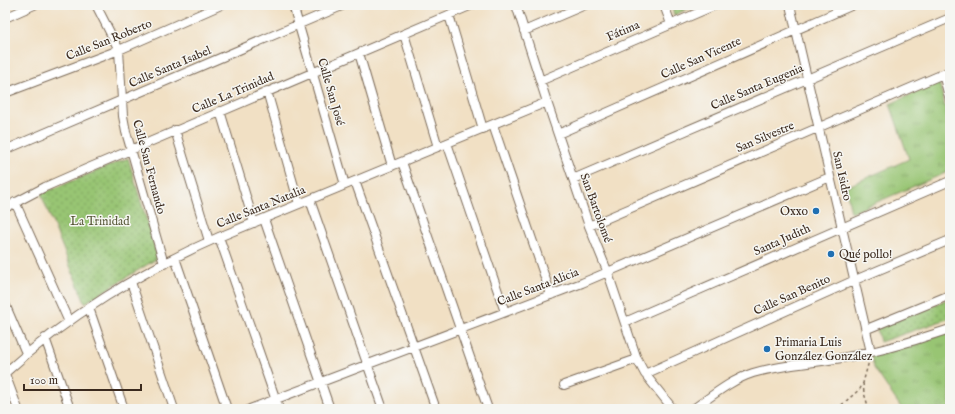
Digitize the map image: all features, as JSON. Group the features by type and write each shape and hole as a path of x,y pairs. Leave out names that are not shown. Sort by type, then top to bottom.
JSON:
{"street":[{"path":"5,18 34,5"},
{"path":"96,5 119,50"},
{"name":"Calle San Roberto","path":"5,93 119,50 221,5"},
{"name":"Calle San José","path":"293,5 345,185"},
{"name":"Calle Santa Isabel","path":"5,150 344,5"},
{"name":"Calle La Trinidad","path":"5,208 45,187 175,130 472,5"},
{"name":"San Bartolomé","path":"516,5 589,226 608,273 637,359 645,374 673,409"},
{"path":"524,31 585,5"},
{"path":"664,5 671,24"},
{"name":"Fátima","path":"540,81 716,5"},
{"name":"San Isidro","path":"790,5 841,227 872,352"},
{"name":"Calle San Vicente","path":"558,134 853,5"},
{"path":"449,15 483,129"},
{"name":"Calle Santa Eugenia","path":"573,179 950,18"},
{"path":"404,34 438,147"},
{"name":"Calle San Fernando","path":"119,50 122,100 126,132 164,264"},
{"path":"359,53 392,166"},
{"path":"946,73 950,100"},
{"name":"San Silvestre","path":"589,226 946,73"},
{"path":"267,91 299,204"},
{"name":"Calle Santa Natalia","path":"5,373 26,353 89,308 131,282 209,241 547,102"},
{"path":"220,111 254,223"},
{"path":"493,125 551,295"},
{"path":"175,130 209,241"},
{"path":"447,143 505,312"},
{"path":"402,162 488,409"},
{"name":"Calle Santa Alicia","path":"250,409 608,273 830,177"},
{"path":"355,181 436,409"},
{"name":"Santa Judith","path":"625,322 950,181"},
{"path":"310,200 383,409"},
{"path":"15,202 69,322"},
{"path":"264,219 330,409"},
{"path":"219,237 279,409"},
{"name":"Calle San Benito","path":"645,374 855,280 950,240"},
{"path":"175,258 227,409"},
{"path":"131,282 174,409"},
{"path":"867,329 950,295"},
{"path":"5,304 26,353"},
{"path":"89,308 124,409"},
{"path":"693,409 736,381 753,373 789,365 845,358 872,352 950,329"},
{"path":"46,338 70,409"},
{"path":"564,385 637,359"},
{"path":"5,373 18,409"}],"path":[{"path":"869,409 864,393 863,383 872,352"},
{"path":"837,409 860,389 863,383"}],"green space":[{"path":"671,5 697,5 674,15"},
{"path":"939,82 950,127 950,171 851,213 846,187 909,159 890,104"},
{"name":"La Trinidad","path":"128,158 158,258 85,303 41,194"},
{"path":"950,298 950,318 880,342 877,329"},
{"path":"950,331 950,409 902,409 874,368 871,355 885,353"}],"place":[{"name":"Oxxo","path":"816,211"},
{"name":"Qué pollo!","path":"831,254"},
{"name":"Primaria Luis González González","path":"767,349"}]}
